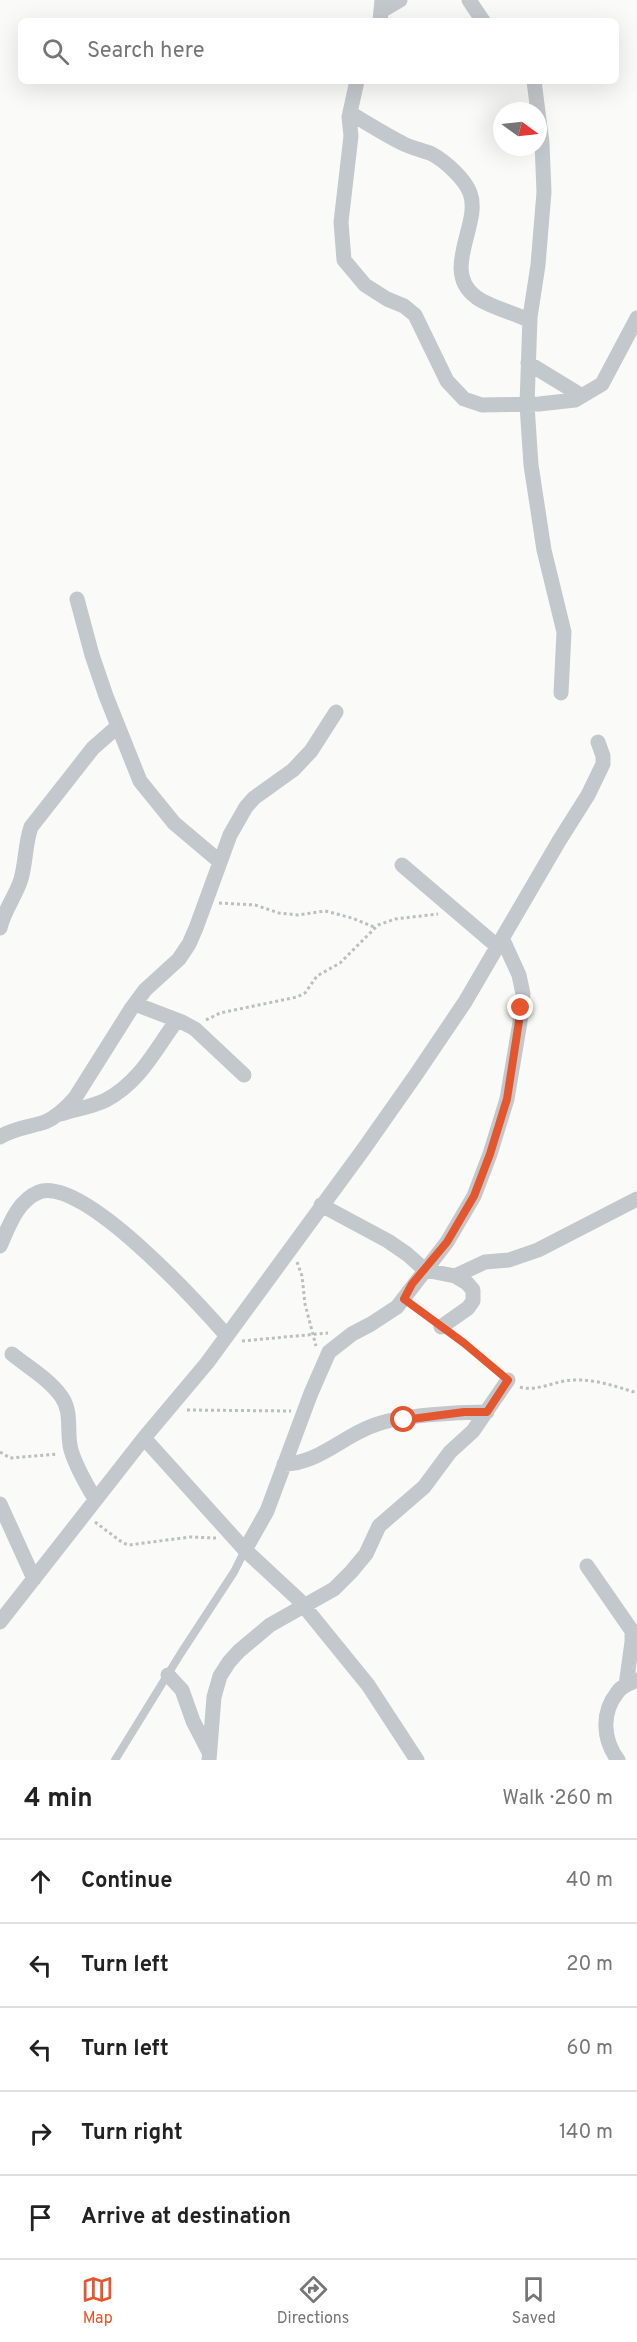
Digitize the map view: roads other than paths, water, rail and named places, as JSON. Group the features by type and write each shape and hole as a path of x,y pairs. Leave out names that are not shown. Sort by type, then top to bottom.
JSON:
{"street":[{"path":"382,10 400,0"},
{"path":"469,0 481,18"},
{"path":"356,84 350,113 351,136 341,222 344,260 364,285 416,315 447,381 464,399 482,405 527,405 561,403 582,396 602,384 637,318"},
{"path":"534,84 542,143 544,192 538,265 530,321 527,405 531,465 544,550 564,632 561,693"},
{"path":"350,113 404,144 434,155 461,179 471,194 462,258 461,276 464,284 468,291 478,299 514,312 530,321"},
{"path":"528,363 582,396"},
{"path":"77,599 92,655 117,727 140,781 174,823 219,861"},
{"path":"56,1116 75,1098 145,990 179,959 196,928 230,835 246,807 254,798 293,770 311,751 336,712"},
{"path":"0,928 5,911 20,882 31,827 93,748 117,727"},
{"path":"0,1622 95,1499 225,1339 415,1076 500,944 596,781 603,756 598,742"},
{"path":"240,1545 267,1511 304,1410 329,1352 341,1341 388,1313 404,1299 447,1242 474,1196 507,1099 523,994 519,975 500,944 454,912 402,865"},
{"path":"135,1004 195,1029 244,1075"},
{"path":"0,1137 105,1101 127,1088 141,1074 177,1020"},
{"path":"0,1246 22,1203 39,1192 49,1190 63,1192 98,1213 152,1257 225,1339"},
{"path":"455,1276 485,1262 509,1260 538,1250 637,1198"},
{"path":"321,1205 388,1241 425,1270 455,1276 467,1283 473,1290 474,1301 441,1327"},
{"path":"12,1354 61,1395 68,1417 72,1453 95,1499"},
{"path":"209,1756 214,1697 220,1676 239,1651 256,1636 334,1589 351,1572 366,1554 379,1526 424,1487 446,1457 487,1412 508,1380"},
{"path":"284,1464 306,1462 373,1425 464,1412 487,1412"},
{"path":"144,1438 240,1545 304,1605 368,1685 417,1760"},
{"path":"0,1504 34,1579"},
{"path":"587,1566 632,1631 631,1683 616,1693 606,1720 607,1745 618,1760"},
{"path":"168,1675 182,1690 209,1756"}],"lane":[{"path":"115,1760 234,1572 240,1545"}]}
